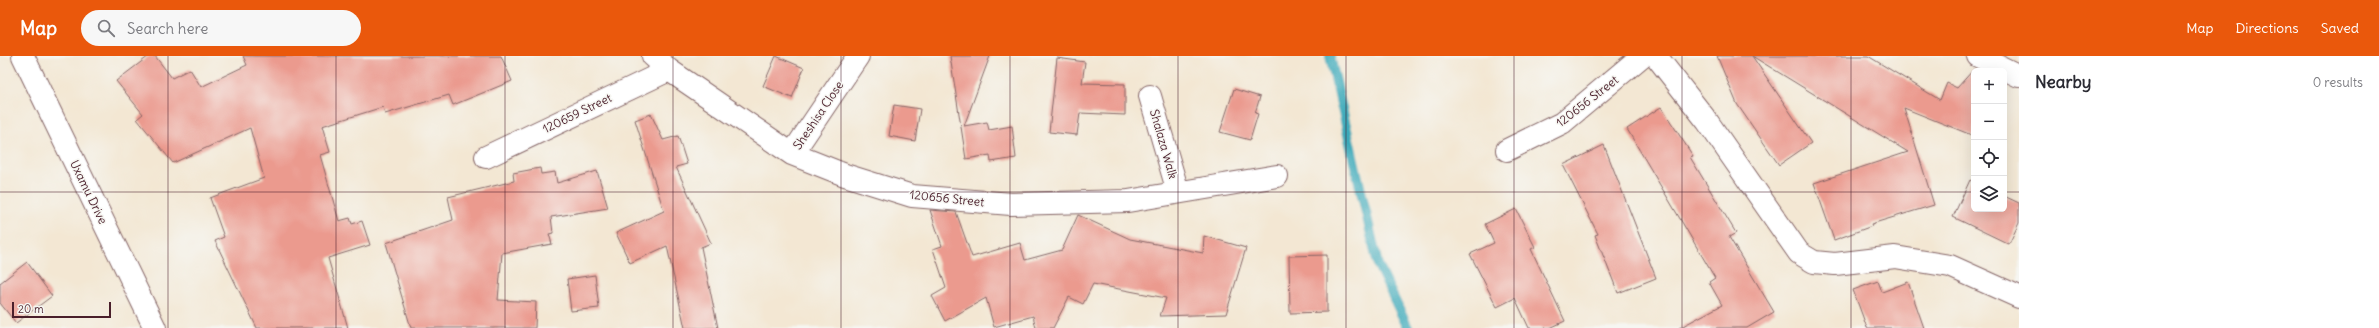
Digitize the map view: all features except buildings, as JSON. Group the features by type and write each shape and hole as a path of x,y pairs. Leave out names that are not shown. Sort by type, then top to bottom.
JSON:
{"street":[{"name":"Uxamu Drive","path":"23,56 155,328"},
{"name":"Sheshisa Close","path":"792,154 858,56"},
{"name":"120656 Street","path":"1507,150 1562,123 1642,56"},
{"path":"1656,56 1707,121 1799,254 1814,262 1835,264 1895,257 1950,266 2019,297"},
{"path":"1978,56 2019,76"},
{"name":"120656 Street","path":"661,63 792,154 845,175 912,196 1011,204 1128,201 1277,176"},
{"name":"120659 Street","path":"486,157 661,63"},
{"name":"Shalaza Walk","path":"1150,96 1178,192"}],"waterway":[{"path":"1330,56 1378,265 1408,328"}]}
